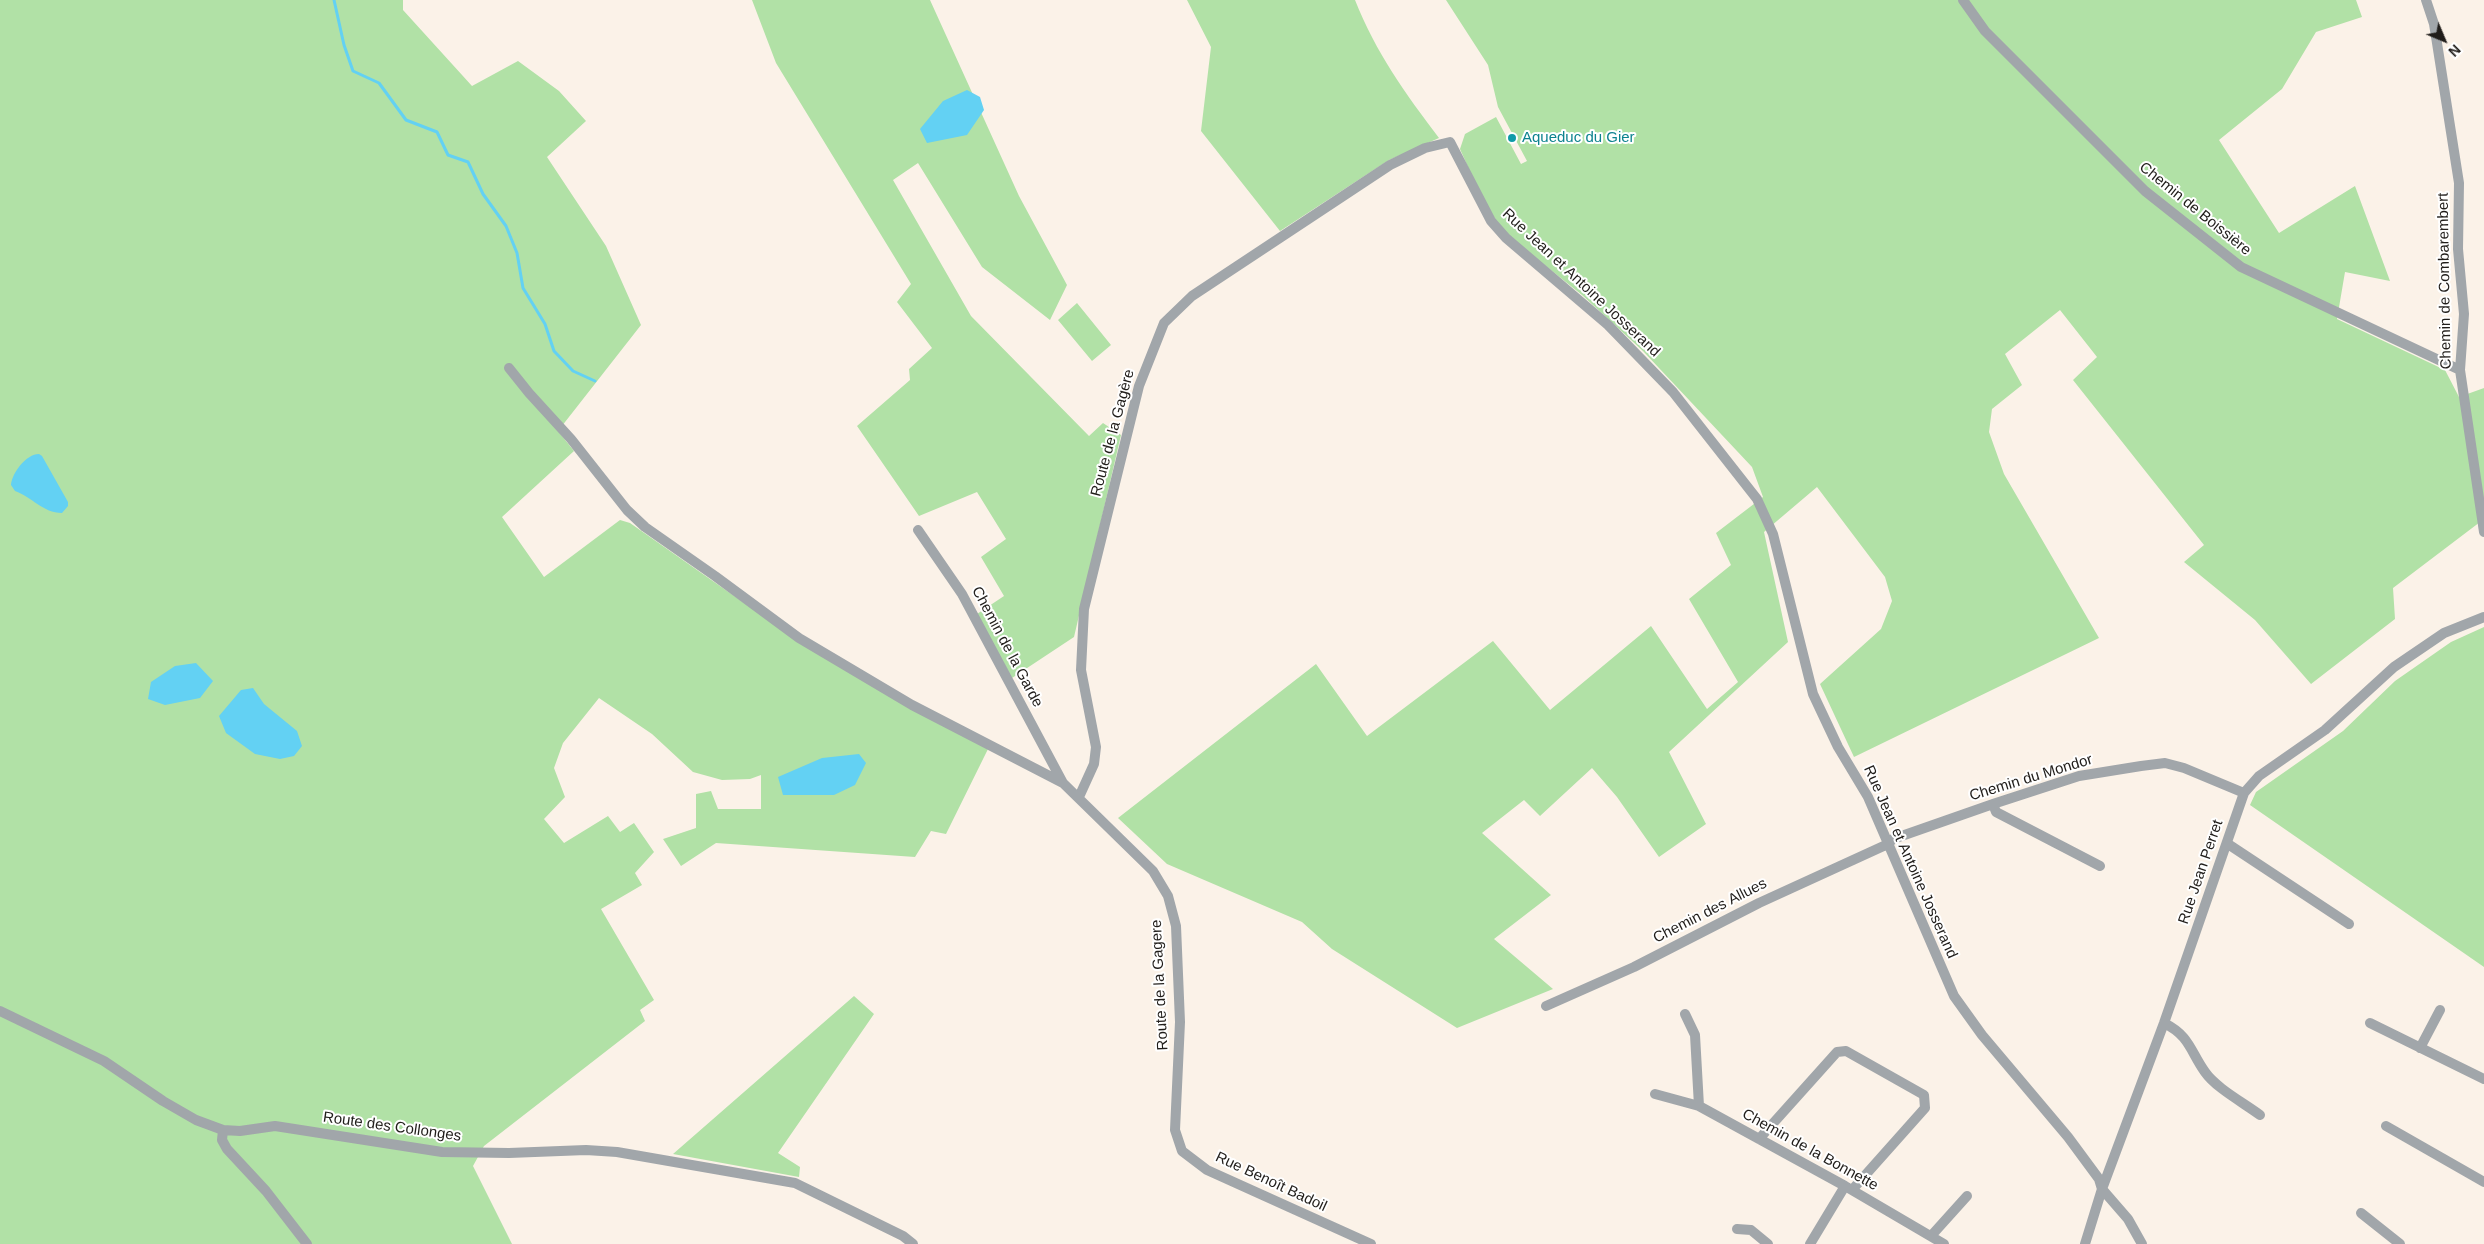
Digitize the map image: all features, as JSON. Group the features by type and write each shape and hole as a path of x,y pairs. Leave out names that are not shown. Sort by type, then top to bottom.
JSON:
{"street":[{"name":"Chemin de Boissière","path":"1963,0 1985,31 2145,191 2241,267 2460,370"},
{"name":"Chemin de Combarembert","path":"2426,0 2434,24 2459,183 2458,249 2464,314 2460,370 2484,532"},
{"name":"Route de la Gagère","path":"1079,796 1094,764 1096,747 1081,670 1084,609 1139,386 1164,323 1192,296 1390,165 1425,148 1450,142"},
{"name":"Rue Jean et Antoine Josserand","path":"1450,142 1491,221 1506,238 1608,325 1672,392 1757,499 1773,534 1813,694 1838,747 1868,797 1954,996 1982,1035 2068,1137 2099,1179 2102,1188 2128,1219 2142,1244"},
{"path":"510,368 529,393 571,439 627,510 645,527 799,638 912,705 1063,783"},
{"name":"Chemin de la Garde","path":"918,530 962,594 1063,783"},
{"name":"Rue Jean Perret","path":"2085,1244 2102,1188 2164,1023 2228,844 2244,793 2259,776 2325,730 2394,667 2444,633 2484,617"},
{"name":"Chemin du Mondor","path":"1888,844 1893,839 2079,776 2165,763 2184,768 2244,793"},
{"name":"Route de la Gagere","path":"1063,783 1079,796 1153,871 1168,896 1176,926 1180,1022 1175,1130"},
{"path":"1993,804 1996,812 2100,866"},
{"name":"Chemin des Allues","path":"1546,1006 1634,967 1759,903 1888,844"},
{"path":"2228,844 2350,924"},
{"path":"2420,1048 2440,1010"},
{"name":"Route des Collonges","path":"0,1011 104,1061 163,1101 196,1120 223,1130 275,1126 442,1152 509,1153 586,1150 617,1152 752,1174 795,1182 904,1236 913,1244"},
{"path":"1685,1014 1695,1035 1700,1106"},
{"path":"2164,1023 2183,1035 2205,1073 2260,1115"},
{"path":"2370,1023 2484,1079"},
{"path":"1759,1139 1837,1052 1846,1051 1924,1095 1925,1108 1848,1188 1810,1244"},
{"name":"Chemin de la Bonnette","path":"1656,1094 1700,1106 1944,1244"},
{"path":"2386,1126 2484,1182"},
{"path":"223,1130 222,1140 266,1191 307,1244"},
{"name":"Rue Benoît Badoil","path":"1175,1130 1182,1151 1207,1170 1371,1244"},
{"path":"1931,1236 1967,1196"},
{"path":"2361,1213 2400,1244"},
{"path":"1737,1229 1750,1230 1768,1244"}],"green space":[{"path":"0,0 403,0 403,10 472,86 518,61 559,91 586,121 547,157 606,246 641,325 558,431 574,451 502,517 544,577 620,520 630,523 797,640 988,749 946,834 931,831 915,857 716,843 681,866 663,839 696,828 696,794 711,791 718,809 761,809 761,775 750,779 722,780 693,772 652,734 599,698 563,743 554,768 565,797 544,819 564,843 608,816 620,832 634,823 654,852 635,873 642,885 601,909 654,1000 640,1010 645,1021 484,1146 473,1166 512,1244 0,1244"},
{"path":"752,0 930,0 1019,196 1067,285 1050,320 982,267 918,163 893,180 971,316 1089,436 1103,423 1121,435 1074,637 1012,678 977,614 1004,596 981,557 1006,539 977,492 919,516 857,426 910,380 909,369 932,348 897,302 911,284 776,63"},
{"path":"1187,0 1355,0 1372,38 1392,72 1439,138 1389,160 1280,231 1201,131 1211,47"},
{"path":"1446,0 2356,0 2362,17 2316,32 2282,89 2219,140 2279,233 2355,186 2390,281 2345,272 2337,319 2445,370 2459,397 2484,388 2484,519 2393,588 2395,619 2311,684 2255,620 2184,562 2204,545 2073,380 2097,357 2060,310 2005,354 2022,385 1992,409 1989,432 2004,474 2099,638 1854,757 1820,684 1881,629 1892,601 1885,577 1817,487 1764,532 1788,642 1669,752 1706,824 1659,857 1617,797 1592,768 1540,816 1524,800 1482,833 1551,895 1494,939 1553,989 1457,1028 1332,949 1302,922 1167,864 1118,818 1316,664 1367,736 1493,641 1550,710 1651,626 1707,709 1738,682 1689,599 1731,565 1716,533 1763,497 1752,467 1643,351 1582,295 1507,235 1485,205 1460,149 1465,134 1496,117 1521,164 1527,161 1498,107 1488,65"},
{"path":"1077,303 1111,345 1092,361 1058,320"},
{"path":"2484,627 2484,967 2250,805 2256,792 2343,731 2395,681 2451,642"},
{"path":"854,996 874,1014 778,1153 800,1167 799,1177 673,1154"}],"water":[{"path":"967,90 980,97 984,110 967,135 927,143 920,129 943,101"},
{"path":"39,454 42,456 68,502 68,506 62,513 43,508 15,491 11,485 20,465 29,457"},
{"path":"196,663 213,681 200,698 165,705 148,699 151,682 175,666"},
{"path":"253,688 264,704 297,731 302,746 294,756 280,759 255,754 226,733 219,716 241,690"},
{"path":"859,754 866,763 855,785 834,795 783,795 778,777 822,758"}],"waterway":[{"path":"334,0 344,45 353,71 379,83 406,120 437,132 448,155 468,162 483,194 506,226 517,253 523,288 545,324 554,351 573,371 595,381"}],"place":[{"name":"Aqueduc du Gier","path":"1512,138"}]}
